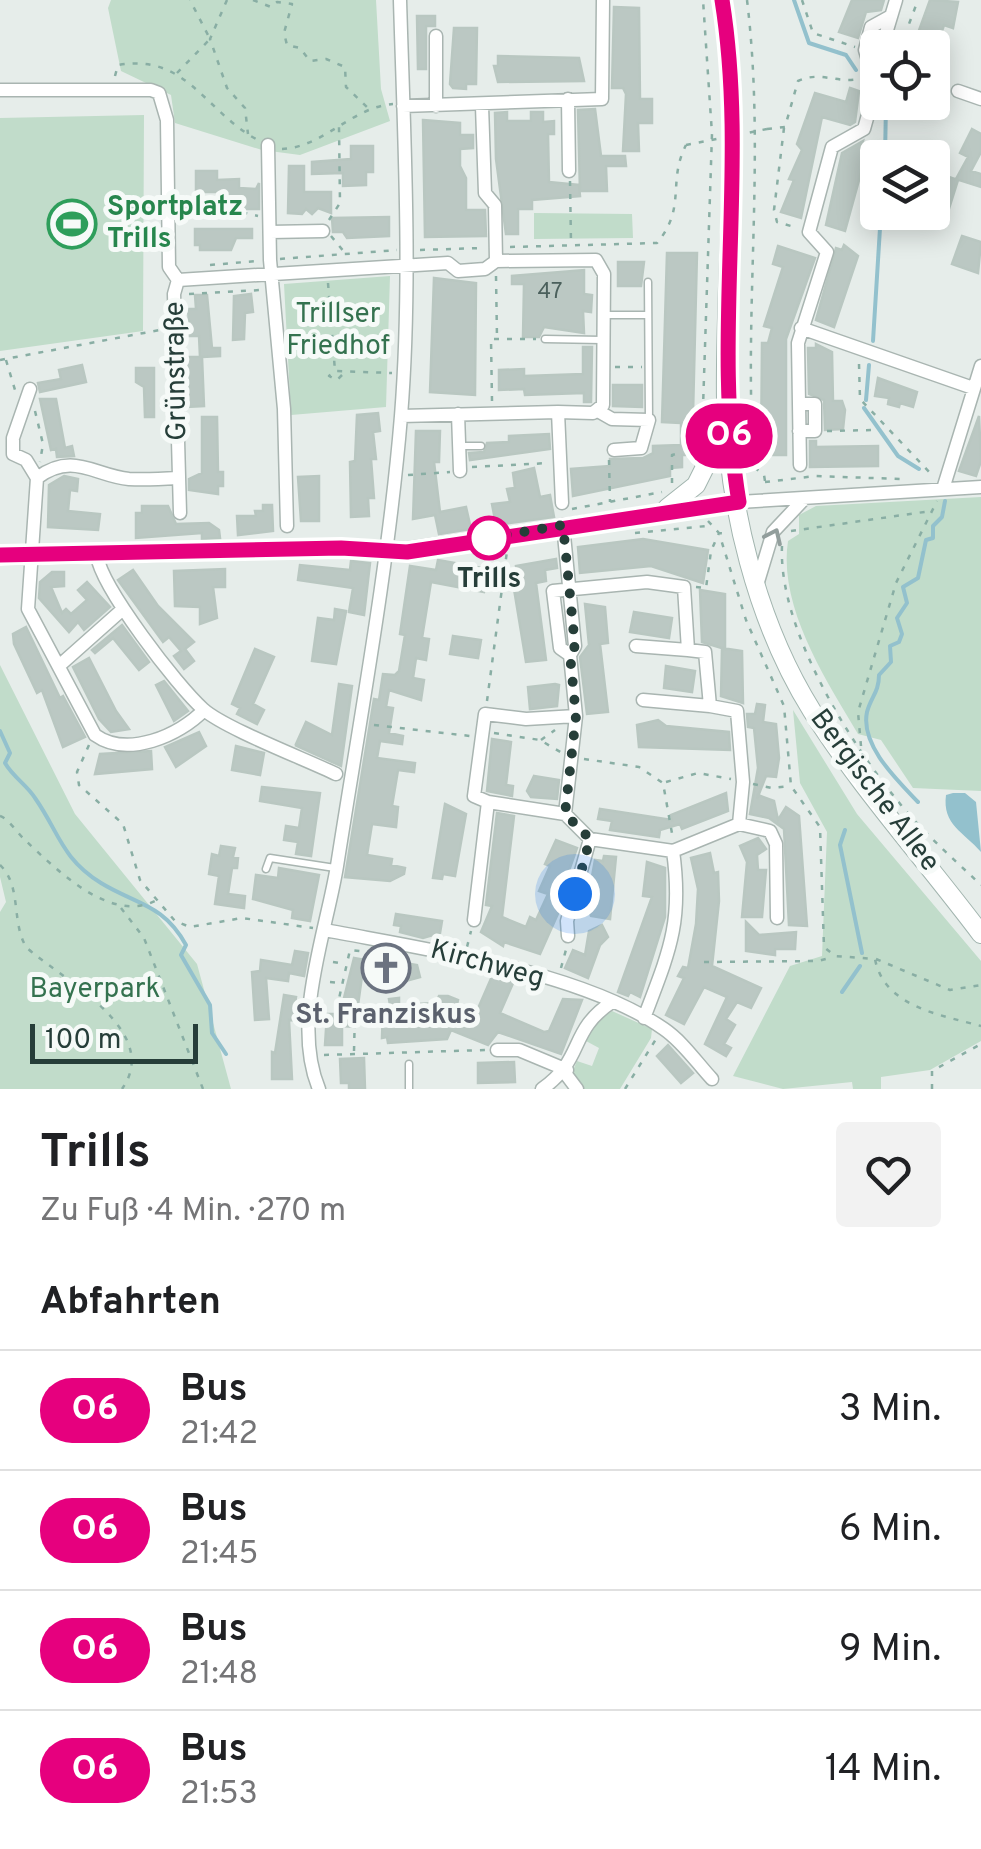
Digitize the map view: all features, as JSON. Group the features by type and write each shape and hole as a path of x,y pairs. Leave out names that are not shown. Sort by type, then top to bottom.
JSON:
{"main road":[{"name":"Bergische Allee","path":"722,0 733,163 727,422 757,585 812,710 981,934"},
{"path":"663,511 696,484 727,422"},
{"path":"0,556 421,550 559,526 739,502"}],"street":[{"path":"319,1089 311,1056 309,1021 337,868 401,416 404,263 400,0"},
{"path":"403,106 602,99 604,0"},
{"path":"870,30 891,16 896,0"},
{"path":"436,36 436,106"},
{"name":"Grünstraße","path":"0,90 112,87 159,93 167,120 169,267 176,287 180,514"},
{"path":"958,90 981,99"},
{"path":"568,99 570,171"},
{"path":"482,106 485,194 495,205 496,261"},
{"path":"800,465 801,328 827,252 809,232 832,148 864,129 867,120"},
{"path":"268,145 271,273 284,409 287,526"},
{"path":"270,232 323,231"},
{"path":"176,287 271,273 404,263 448,262 458,271 486,269 496,261 596,260 604,274 603,406 598,410"},
{"path":"801,328 974,388"},
{"path":"939,483 981,366"},
{"path":"30,389 13,438 13,454 26,460 37,478 28,609 95,734 106,742 152,743 204,710"},
{"path":"799,404 815,404 815,431 799,431"},
{"path":"401,416 598,410 612,418 649,420 641,448 614,450"},
{"path":"558,412 562,503"},
{"path":"458,414 460,469"},
{"path":"37,478 52,468 96,467 124,479 178,478"},
{"path":"739,502 939,483 981,487"},
{"path":"757,585 781,530 806,496"},
{"path":"559,526 575,646 570,655 576,716 574,757 565,814"},
{"path":"97,556 99,570 123,609 204,710 336,774"},
{"path":"568,590 647,582 684,587 688,650"},
{"path":"60,665 123,609"},
{"path":"636,646 704,652 710,706"},
{"path":"643,700 737,711 743,782 740,824"},
{"path":"576,716 526,719 485,714 474,796 488,802 565,814 590,839 675,851 740,824 770,831 776,844 776,918"},
{"path":"474,920 488,802"},
{"path":"568,936 567,921 590,839"},
{"path":"644,1018 676,927 680,900 675,851"},
{"name":"Kirchweg","path":"325,930 465,956 612,1002 663,1028 717,1084"},
{"path":"542,1089 566,1072 587,1018 612,1002"},
{"path":"497,1050 519,1050 566,1072 577,1089"}],"lane":[{"path":"648,282 649,420"},
{"path":"604,316 648,315"},
{"path":"545,339 604,340"},
{"path":"460,446 482,446"},
{"path":"266,869 270,858 337,868"},
{"path":"409,1064 410,1089"}],"path":[{"path":"190,0 210,39 227,88 245,108 248,134"},
{"path":"176,74 210,39 227,0"},
{"path":"253,0 271,7 277,2 292,4 284,33 287,45 300,48 310,61 326,59 345,67 346,87 370,110"},
{"path":"747,0 757,117 749,400 754,467 764,475 768,499"},
{"path":"802,0 813,33 860,48"},
{"path":"907,30 918,0"},
{"path":"112,87 118,65 142,61 198,86 230,123 268,145 285,150 312,144 370,110 389,103 403,106"},
{"path":"809,232 777,222 774,210 784,127 798,81 824,76 847,83 860,78"},
{"path":"339,125 340,203 323,231 345,253"},
{"path":"631,246 657,243 673,223 677,163 686,145 784,127"},
{"path":"570,171 570,260"},
{"path":"170,198 187,198 245,216 269,216"},
{"path":"496,261 497,339"},
{"path":"326,269 335,372 332,379 402,372"},
{"path":"176,287 272,289"},
{"path":"25,406 18,401 2,359 153,334 165,329 164,314"},
{"path":"492,413 492,339 545,339"},
{"path":"861,350 860,398 939,483"},
{"path":"604,366 648,367"},
{"path":"335,372 342,375"},
{"path":"30,389 43,444 37,478"},
{"path":"815,431 876,430"},
{"path":"610,504 609,458 614,450"},
{"path":"672,490 672,455 676,454"},
{"path":"407,475 560,462"},
{"path":"765,482 816,476 903,480"},
{"path":"924,481 939,483"},
{"path":"559,526 563,510 610,504 672,490 681,484"},
{"path":"860,748 858,712 869,670 896,583 933,511 781,530 781,550 789,604 817,675 860,748 913,820 981,885"},
{"path":"629,534 708,526"},
{"path":"684,587 706,588 711,551 719,533"},
{"path":"485,714 510,534"},
{"path":"357,724 540,740 574,757 639,766 664,783 675,851"},
{"path":"95,734 77,772 78,785 123,824 140,880 175,921 190,927 242,918 325,930"},
{"path":"664,783 698,774 772,788 791,786"},
{"path":"1,814 26,841 96,896 120,908 144,938 202,1089"},
{"path":"0,864 10,880 20,936 26,947 94,995 122,1034 131,1065 122,1089"},
{"path":"120,908 142,908 155,900"},
{"path":"466,951 469,936"},
{"path":"354,1053 354,1012 338,1003 344,964 350,950 387,954"},
{"path":"558,976 565,954"},
{"path":"704,962 818,962 835,956"},
{"path":"875,959 950,990 981,984"},
{"path":"333,962 344,964"},
{"path":"330,982 342,983"},
{"path":"625,1089 663,1028"},
{"path":"932,1089 932,1071 981,1044"},
{"path":"311,1056 497,1050"}],"green space":[{"path":"111,0 376,0 381,89 390,121 300,155 262,150 175,123 171,95 121,71 108,8"},
{"name":"Sportplatz Trills","path":"144,115 143,331 0,351 0,118"},
{"path":"534,213 632,214 633,238 534,239"},
{"name":"Trillser Friedhof","path":"390,276 386,407 291,415 284,284"},
{"path":"981,497 981,791 913,788 881,740 858,734 819,667 790,591 788,541 799,534 799,515 816,506"},
{"name":"Bayerpark","path":"0,665 75,814 197,964 231,1089 0,1089 0,912 6,902 0,877"},
{"path":"793,710 857,814 981,961 981,1041 930,1070 881,1077 881,1089 853,1089 852,1082 783,1089 733,1076 790,966 822,956 827,832 800,783"},
{"path":"612,1011 652,1029 651,1038 620,1089 582,1089 571,1075 577,1061 592,1066 599,1048 586,1041 593,1024"}],"water":[{"path":"965,793 976,802 981,852 947,814 946,795"}],"building":[{"path":"852,0 884,0 881,10 866,12 858,38 839,32"},
{"path":"930,0 958,2 953,28 944,25 942,30 919,30"},
{"path":"614,7 639,8 640,99 652,99 652,123 638,123 639,151 623,151 626,94 623,88 612,88"},
{"path":"417,16 435,16 435,26 426,26 426,69 418,69"},
{"path":"454,28 477,28 476,84 466,84 466,89 450,84"},
{"path":"498,56 579,58 584,81 498,82 494,66 498,66"},
{"path":"850,88 859,91 855,122 850,125 822,117 801,218 781,212 794,180 789,179 802,150 797,144 815,93 846,102"},
{"path":"595,109 601,156 625,156 626,166 606,166 607,191 580,191 578,110"},
{"path":"507,112 507,121 531,121 531,112 543,112 543,122 554,121 554,134 548,134 549,182 579,185 580,196 532,200 532,209 518,209 518,234 506,234 496,159 495,113"},
{"path":"423,120 460,123 460,135 473,135 473,148 460,149 460,166 466,178 466,210 485,210 486,236 425,237"},
{"path":"972,129 981,134 981,152 971,171 981,174 981,187 956,179 968,157 960,153"},
{"path":"860,143 860,176 845,231 826,225 842,153"},
{"path":"351,146 373,146 373,172 366,172 366,185 343,186 343,173 312,174 312,162 351,159"},
{"path":"289,166 304,166 304,192 331,192 331,213 318,208 312,214 306,209 302,214 288,213"},
{"path":"196,171 217,171 217,180 239,179 239,188 256,189 259,183 259,209 239,209 239,200 217,201 217,192 196,192"},
{"path":"950,177 958,180 950,205"},
{"path":"389,217 389,236 347,238 343,232 333,232 332,218"},
{"path":"195,229 252,229 252,238 236,238 231,250 200,250 200,245 195,245"},
{"path":"962,236 981,242 978,273 952,264"},
{"path":"844,245 858,256 834,327 816,320 836,248 842,250"},
{"path":"778,246 815,258 786,339 786,455 761,455 762,343 768,343 772,328 764,326 783,267 773,264"},
{"path":"667,253 697,253 692,455 682,455 682,467 670,468 670,476 573,496 571,469 610,466 610,459 643,458 653,453 653,446 681,445 681,423 662,422"},
{"path":"618,262 644,262 641,286 618,286"},
{"path":"584,270 584,294 592,295 591,312 583,311 584,333 544,327 539,337 523,337 524,284 512,284 512,276"},
{"path":"434,278 476,283 475,395 430,392"},
{"path":"251,294 253,312 245,313 244,339 233,340 234,296"},
{"path":"195,295 207,295 212,348 220,348 220,356 202,357 204,406 187,407 186,357 200,357 199,336 190,336 188,309 196,309"},
{"path":"816,344 832,352 833,401 842,401 843,429 825,430 824,400 809,394 808,348 816,348"},
{"path":"583,347 592,347 591,402 584,402 584,393 525,395 524,389 499,390 499,370 524,369 524,376 583,374"},
{"path":"82,365 86,382 40,392 38,383 61,379 59,370"},
{"path":"136,368 154,368 154,417 145,417 144,387 136,382"},
{"path":"878,378 917,392 913,407 888,404 889,398 875,396"},
{"path":"613,385 642,385 642,407 613,406"},
{"path":"40,399 56,399 65,448 72,446 74,456 57,457 56,449 51,450"},
{"path":"378,413 380,431 373,432 376,459 371,459 374,498 368,498 369,516 351,517 350,462 355,461 357,415"},
{"path":"979,416 981,461 976,476 959,471"},
{"path":"202,417 217,417 218,472 223,472 223,486 218,486 218,494 189,490 189,479 202,473"},
{"path":"416,431 440,431 439,462 434,462 440,512 466,507 471,529 439,534 435,515 413,519"},
{"path":"549,434 550,449 470,460 469,453 484,452 487,443 509,442 509,436"},
{"path":"810,441 816,441 816,447 878,446 878,466 810,467"},
{"path":"534,468 540,497 550,495 554,517 496,525 492,504 510,502 507,489 515,488 513,473"},
{"path":"64,476 78,479 77,491 70,490 68,511 100,514 98,530 48,527 49,485"},
{"path":"319,476 319,521 301,521 298,477"},
{"path":"263,505 272,505 273,531 238,535 237,516 256,516 255,511 263,511"},
{"path":"142,506 168,506 176,524 209,523 219,530 220,538 202,539 202,533 136,538 136,513 142,513"},
{"path":"643,539 708,550 703,583 651,566 580,573 578,547"},
{"path":"556,559 557,568 545,570 546,581 536,583 546,660 526,662 514,589 519,589 516,566"},
{"path":"438,560 488,569 484,592 431,582 422,638 429,639 426,660 416,658 413,678 424,680 421,700 389,690 386,707 393,708 389,733 403,736 402,744 380,741 377,758 415,763 414,772 398,770 392,806 398,807 396,827 372,824 367,855 392,859 391,865 405,868 404,874 390,881 345,877 374,699 379,700 383,674 395,675 399,671 410,566 436,570"},
{"path":"351,561 370,563 364,615 349,612 353,588 298,580 300,565 350,570"},
{"path":"225,569 225,587 213,587 217,618 200,624 200,607 175,606 174,571"},
{"path":"133,570 158,606 194,642 185,649 194,661 184,669 174,656 181,651 169,637 163,642 118,580"},
{"path":"52,572 64,572 64,586 51,587 62,613 66,609 71,614 87,600 78,590 87,582 110,607 84,630 78,622 69,632 39,598 40,582"},
{"path":"700,590 725,594 725,649 702,642"},
{"path":"585,604 605,607 608,643 600,644 608,712 587,714 580,657 589,645"},
{"path":"335,609 346,611 336,664 312,661 318,618 334,620"},
{"path":"634,612 672,618 669,638 630,632"},
{"path":"122,625 149,662 139,670 113,638 95,653 92,650"},
{"path":"26,627 60,698 63,696 85,737 63,747 42,690 37,693 14,644 13,634"},
{"path":"453,636 481,640 478,658 450,654"},
{"path":"722,648 742,651 743,703 721,696"},
{"path":"255,649 274,657 253,704 264,710 257,724 237,714 240,708 232,704"},
{"path":"89,658 129,729 111,732 99,719 73,667"},
{"path":"666,666 695,671 692,692 664,688"},
{"path":"164,681 188,711 174,721 156,685"},
{"path":"339,684 352,686 341,766 295,745 301,746 296,744 306,722 332,735"},
{"path":"559,685 557,706 530,709 528,687"},
{"path":"757,704 765,705 763,722 776,724 779,758 776,777 766,776 758,795 774,801 778,820 786,807 799,816 807,926 789,925 784,829 769,818 750,814 758,768 754,728 748,727 747,714 755,714"},
{"path":"658,720 666,726 729,732 730,750 639,747 637,725"},
{"path":"199,732 206,746 176,767 165,747"},
{"path":"492,739 511,742 506,785 513,786 512,796 487,791"},
{"path":"236,746 264,753 260,775 232,770"},
{"path":"151,751 152,769 95,774 100,754"},
{"path":"534,776 559,780 557,799 531,797 527,791"},
{"path":"262,787 320,793 311,856 296,854 298,842 284,840 286,826 299,828 302,808 260,801"},
{"path":"726,793 728,811 682,829 680,824 660,830 659,837 610,830 612,821 598,819 600,809 672,820 671,815"},
{"path":"445,804 466,814 455,876 443,874 442,879 433,878"},
{"path":"497,813 514,816 502,917 526,927 530,917 536,920 548,894 539,891 556,840 577,848 556,907 560,909 540,954 504,942 503,946 481,932 492,906 486,905"},
{"path":"758,838 766,849 757,855 758,870 766,870 762,917 742,917 747,862 740,846"},
{"path":"221,846 235,848 237,868 232,868 228,894 245,896 244,908 215,904 219,876 209,874 212,854 219,856"},
{"path":"710,853 714,873 718,872 719,901 712,966 761,988 751,1008 737,1002 726,1019 735,1025 724,1044 731,1048 726,1056 705,1044 727,997 704,987 684,1024 666,1015 684,978 678,976 683,967 688,968 696,924 698,889 691,858"},
{"path":"604,856 616,857 610,919 591,916 587,904 595,860 603,861"},
{"path":"647,862 665,868 665,917 640,997 630,992 628,996 618,992 652,897 643,896"},
{"path":"279,868 319,875 310,921 292,918 293,910 253,899 256,875 278,878"},
{"path":"396,914 442,921 440,933 423,938 400,932 401,926 394,925"},
{"path":"746,922 759,935 796,932 795,949 775,949 775,955 746,951"},
{"path":"602,925 608,937 600,945 588,978 565,968 573,950 585,955 589,931"},
{"path":"295,951 308,953 304,976 289,973 288,981 266,978 269,1019 255,1020 252,972 260,971 261,960 292,965"},
{"path":"372,954 406,959 405,963 417,965 420,977 402,982 362,976 355,1027 342,1026 342,1045 325,1045 327,1014 340,1014 354,958 365,960"},
{"path":"493,974 514,981 500,1013 544,1032 549,1031 563,999 582,1000 561,1054 498,1032 488,1045 451,1030 447,1039 388,1043 387,1037 382,1038 383,1006 390,1005 389,999 399,998 399,1005 436,1003 439,996 448,996 458,1000 455,1013 473,1020"},
{"path":"284,995 296,997 294,1010 299,1011 299,1021 289,1020 292,1079 272,1079 272,1052 275,1053"},
{"path":"668,1045 693,1073 681,1083 657,1056"},
{"path":"364,1058 365,1089 349,1089 349,1083 341,1083 340,1059"},
{"path":"514,1062 515,1082 478,1083 478,1063"}],"waterway":[{"path":"794,0 809,43 846,55 856,70"},
{"path":"885,140 886,120"},
{"path":"873,341 880,230"},
{"path":"866,400 869,365"},
{"path":"864,408 898,456 919,469"},
{"path":"918,802 875,749 866,724 867,712 879,675 891,662 890,646 899,642 902,634 897,618 907,603 903,587 918,578 926,540 933,538 933,526 942,517 945,501"},
{"path":"0,731 10,753 5,763 32,793 77,864 101,883 148,906 177,931 186,945 181,955 210,1005 212,1033 226,1054"},
{"path":"845,830 840,845 862,953"},
{"path":"842,992 860,966"}],"bus line":[{"name":"O6","path":"0,555 182,555 341,548 407,552 598,520 739,502 726,402 733,163 730,71 722,0"}],"place":[{"name":"Sportplatz Trills","path":"72,224"},
{"name":"Trills","path":"489,538"},
{"name":"St. Franziskus","path":"386,968"}],"route":[{"path":"489,538 563,525 575,646 570,655 576,716 565,814 590,839 575,894"}]}
